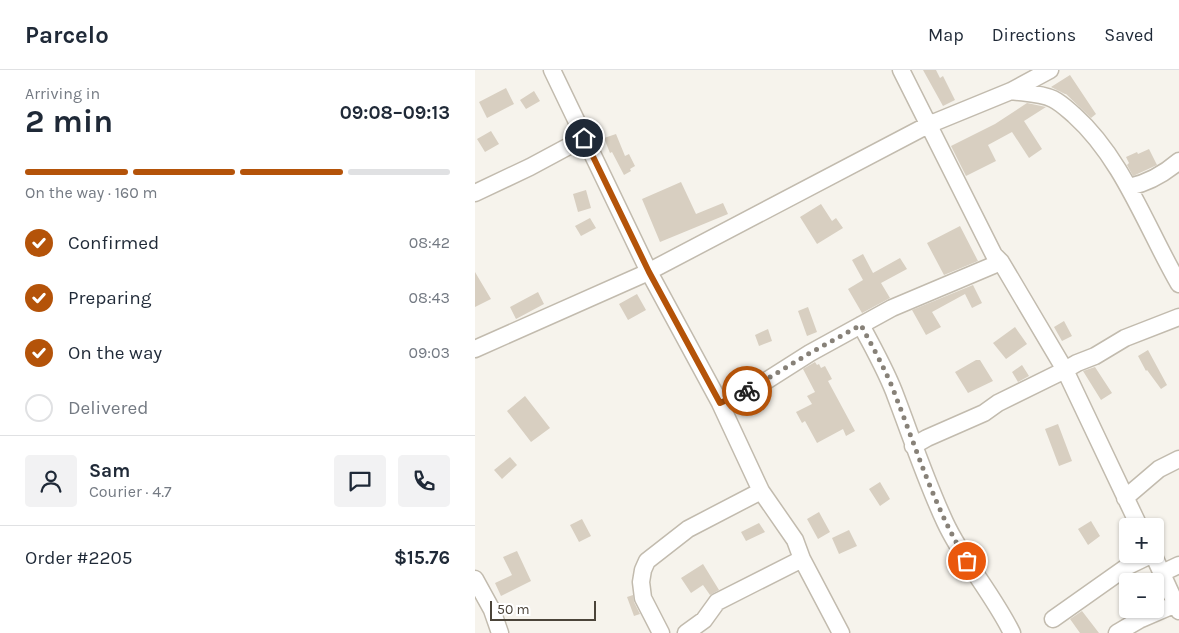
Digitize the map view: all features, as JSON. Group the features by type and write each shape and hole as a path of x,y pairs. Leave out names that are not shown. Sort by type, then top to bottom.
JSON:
{"street":[{"path":"552,70 649,272 720,403 761,491 790,533 841,633"},
{"path":"901,70 994,255 1001,262 1065,370 1135,518"},
{"path":"475,349 649,272 928,124 1011,91 1050,70"},
{"path":"1011,91 1051,98 1062,104 1097,139 1129,187 1135,203 1179,284"},
{"path":"475,193 530,167 584,138"},
{"path":"1129,187 1153,178 1179,161"},
{"path":"720,403 755,388 810,353 893,308 1001,262"},
{"path":"913,446 984,413 998,403 1125,338 1179,316"},
{"path":"861,325 896,395 913,446 945,523 1012,633"},
{"path":"1125,498 1159,469 1179,459"},
{"path":"661,633 643,598 641,582 647,561 689,529 761,491"},
{"path":"1053,619 1129,566 1153,554 1162,573 1179,565"},
{"path":"686,633 704,620 717,602 802,559"},
{"path":"1117,633 1139,620 1178,608 1164,577"},
{"path":"475,579 492,610 500,633"}],"building":[{"path":"923,70 936,70 940,78 943,76 955,100 943,106"},
{"path":"1070,75 1096,114 1091,118 1066,94 1051,87"},
{"path":"506,88 514,104 487,118 479,102"},
{"path":"534,91 540,101 526,109 520,100"},
{"path":"1027,103 1046,107 1024,121 1042,149 1029,158 1012,132 988,145 996,161 966,176 951,146 995,124"},
{"path":"491,131 499,144 485,152 477,139"},
{"path":"616,134 625,156 629,154 635,166 624,175 612,152 610,153 604,138"},
{"path":"1149,149 1157,165 1133,176 1127,165 1129,163 1126,157"},
{"path":"681,182 696,214 723,203 728,214 660,242 642,199"},
{"path":"586,190 591,208 578,212 573,194"},
{"path":"821,204 832,221 836,218 843,228 817,244 800,217"},
{"path":"590,218 596,228 581,236 575,226"},
{"path":"960,226 978,261 944,275 927,243"},
{"path":"863,254 873,273 900,258 907,269 881,283 890,298 862,313 848,289 863,280 852,260"},
{"path":"475,272 491,299 475,307"},
{"path":"973,285 982,303 972,308 965,294 932,312 941,327 926,335 912,310"},
{"path":"538,292 544,304 516,319 510,307"},
{"path":"637,294 646,310 628,320 619,304"},
{"path":"808,307 817,332 807,336 798,311"},
{"path":"1064,321 1072,336 1062,341 1054,327"},
{"path":"1015,327 1027,344 1006,359 993,343"},
{"path":"768,329 772,341 759,346 755,335"},
{"path":"1148,350 1167,385 1161,389 1146,371 1138,356"},
{"path":"976,360 980,360 993,381 968,393 955,372"},
{"path":"815,362 821,368 825,366 832,379 828,381 855,431 846,436 843,429 817,443 805,421 802,423 796,412 812,404 807,396 815,392 803,369"},
{"path":"1022,365 1029,376 1018,382 1012,372"},
{"path":"1095,367 1112,393 1101,400 1083,371"},
{"path":"525,396 550,428 531,442 507,411"},
{"path":"1058,424 1072,461 1059,466 1045,429"},
{"path":"510,457 517,465 502,479 494,470"},
{"path":"880,482 890,499 880,506 869,489"},
{"path":"819,512 830,532 818,539 807,519"},
{"path":"582,519 591,536 579,542 570,525"},
{"path":"1091,521 1100,536 1088,545 1078,529"},
{"path":"759,523 765,532 746,541 741,532"},
{"path":"849,530 857,546 839,554 832,538"},
{"path":"517,551 531,581 501,596 495,583 512,575 503,557"},
{"path":"703,564 719,590 710,595 703,585 691,593 681,578"},
{"path":"633,595 640,614 634,616 627,597"},
{"path":"1082,611 1099,633 1080,633 1070,619"}],"way so far":[{"path":"747,391 861,325 896,395 911,439 945,523 967,561"}],"route":[{"path":"584,138 649,272 720,403 747,391"}]}
